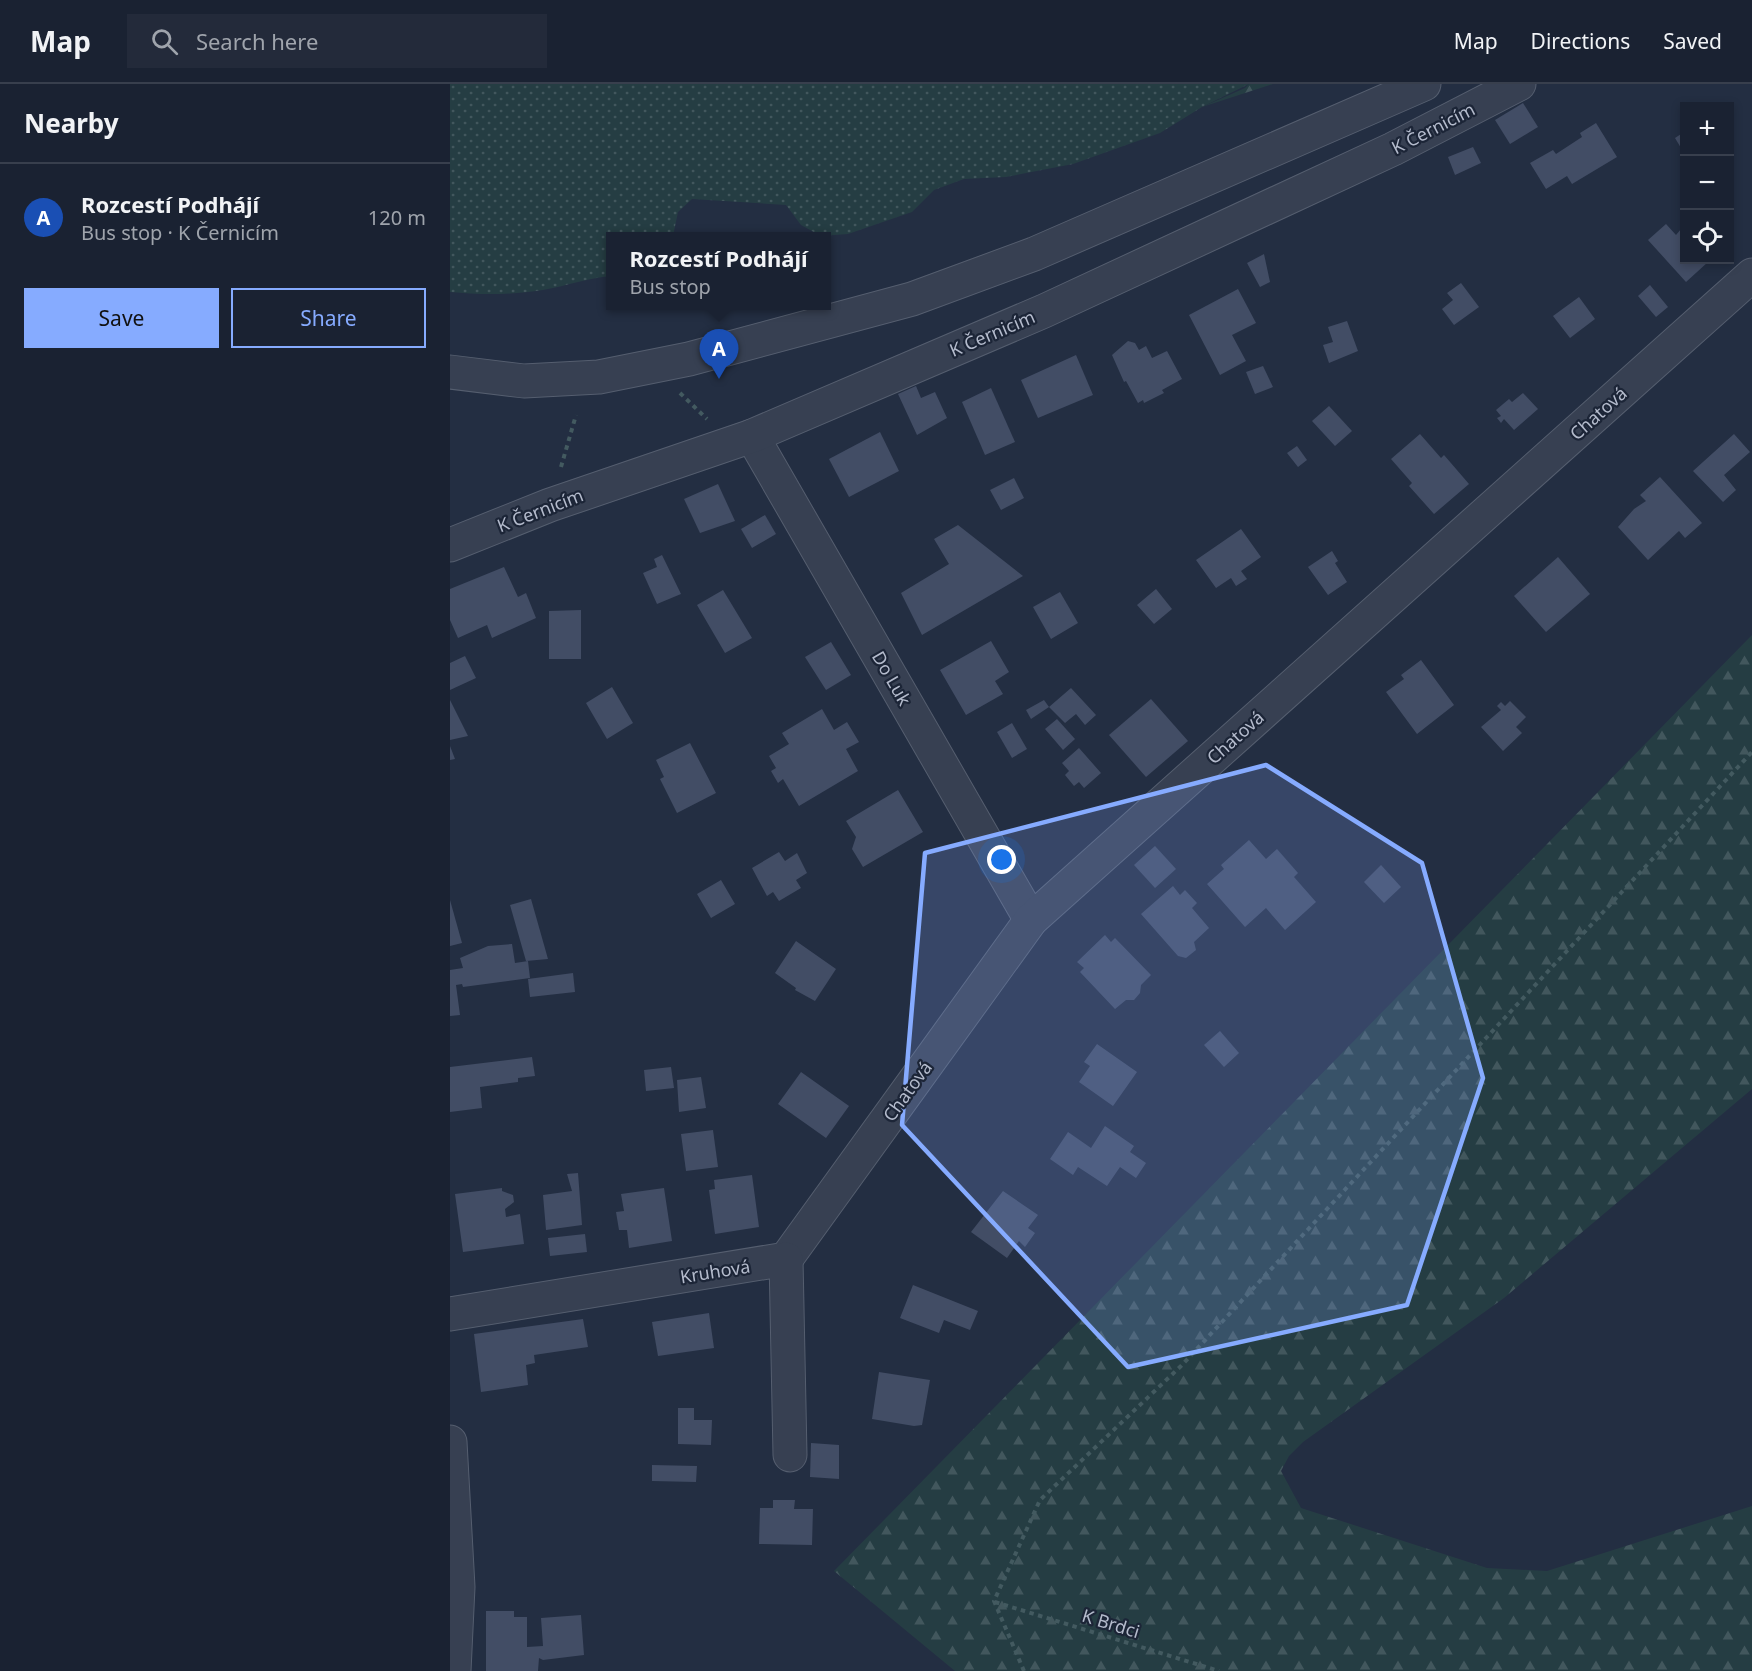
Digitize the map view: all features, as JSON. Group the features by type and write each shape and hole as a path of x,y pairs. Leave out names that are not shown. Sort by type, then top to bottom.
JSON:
{"street":[{"path":"450,372 524,381 599,377 689,359 912,299 1034,254 1424,84"},
{"name":"K Černicím","path":"450,545 550,506 752,436 1044,311 1393,149 1519,84"},
{"name":"Chatová","path":"786,1259 1031,920 1752,275"},
{"name":"Do Luk","path":"752,436 1031,920"},
{"path":"786,1259 790,1455"},
{"name":"Kruhová","path":"450,1314 786,1259"},
{"path":"450,1442 458,1587 454,1671"}],"path":[{"path":"550,506 576,415"},
{"path":"1024,1671 994,1601 1040,1500 1181,1366 1752,752"},
{"name":"K Brdci","path":"994,1601 1219,1671"}],"highlighted area":[{"path":"1266,765 1422,863 1483,1078 1407,1305 1128,1367 902,1125 925,853"}],"green space":[{"path":"450,84 1249,84 1202,107 1160,133 1073,164 1006,177 964,179 934,190 912,212 848,234 831,235 831,232 814,232 801,225 786,205 692,199 678,212 674,232 606,232 606,277 520,293 450,292"},
{"path":"1249,84 1273,84 1202,107 1245,88"},
{"path":"1752,635 1752,1089 1504,1298 1303,1442 1289,1456 1281,1471 1301,1508 1487,1568 1547,1571 1752,1506 1752,1671 955,1671 834,1571"}],"building":[{"path":"1523,103 1538,127 1510,144 1495,120"},
{"path":"1596,123 1617,157 1572,184 1567,176 1546,189 1530,163 1553,150 1556,154 1582,137 1580,133"},
{"path":"1680,135 1680,146 1675,138"},
{"path":"1473,147 1481,163 1455,175 1448,157"},
{"path":"1666,224 1676,235 1680,230 1680,264 1706,264 1686,282 1648,240"},
{"path":"1264,254 1270,282 1260,287 1247,263"},
{"path":"1461,283 1479,307 1454,325 1442,309 1453,300 1447,293"},
{"path":"1650,285 1668,307 1656,317 1638,296"},
{"path":"1238,289 1256,323 1232,335 1246,361 1220,375 1189,315"},
{"path":"1579,297 1595,319 1570,338 1553,316"},
{"path":"1347,321 1358,351 1329,363 1323,345 1333,342 1328,327"},
{"path":"1128,341 1135,343 1139,350 1146,346 1152,358 1167,351 1182,379 1162,390 1164,393 1144,403 1143,400 1138,403 1126,381 1124,382 1112,355"},
{"path":"1076,355 1093,395 1038,418 1021,380"},
{"path":"1263,366 1273,387 1255,394 1246,372"},
{"path":"916,386 921,398 935,392 947,418 917,435 898,394"},
{"path":"991,388 1015,442 985,455 962,402"},
{"path":"1523,393 1538,409 1514,430 1504,419 1501,423 1497,418 1501,416 1496,410 1509,399 1512,402"},
{"path":"1329,406 1352,431 1335,446 1312,421"},
{"path":"880,432 899,471 849,497 829,459"},
{"path":"1420,434 1441,458 1444,455 1469,484 1434,514 1409,486 1412,483 1391,459"},
{"path":"1734,434 1750,452 1724,475 1736,490 1723,502 1693,471"},
{"path":"1297,446 1307,460 1298,467 1287,453"},
{"path":"1660,477 1702,523 1685,538 1679,531 1648,560 1618,527 1634,509 1646,501 1640,495"},
{"path":"1014,478 1024,498 1001,510 990,490"},
{"path":"718,484 735,521 700,533 684,499"},
{"path":"765,515 776,534 752,548 741,529"},
{"path":"958,525 1023,576 922,635 901,593 949,564 934,539"},
{"path":"1241,529 1261,557 1241,571 1247,579 1236,586 1231,578 1216,588 1196,560"},
{"path":"1332,551 1338,561 1335,563 1347,582 1328,595 1308,567"},
{"path":"662,555 681,594 657,604 643,573 657,567 654,559"},
{"path":"1558,557 1590,594 1546,632 1514,596"},
{"path":"504,567 518,597 526,593 536,618 492,638 487,625 458,638 450,620 450,589"},
{"path":"1156,589 1172,609 1154,624 1137,605"},
{"path":"723,590 752,638 725,653 697,605"},
{"path":"1060,592 1078,623 1051,639 1033,607"},
{"path":"581,610 581,659 549,659 549,611"},
{"path":"991,641 1009,672 995,681 1003,694 966,715 940,670"},
{"path":"831,642 851,675 826,690 805,657"},
{"path":"465,656 476,678 450,690 450,663"},
{"path":"1421,660 1454,705 1417,734 1386,692 1404,679 1401,675"},
{"path":"612,687 633,723 607,739 586,703"},
{"path":"1071,688 1096,715 1085,725 1076,714 1065,723 1049,707"},
{"path":"1151,699 1188,741 1146,777 1109,735"},
{"path":"450,700 468,736 450,740"},
{"path":"1044,700 1049,707 1031,719 1026,710"},
{"path":"1510,701 1526,717 1516,727 1522,733 1503,751 1481,727 1501,710 1497,706 1501,702 1505,706"},
{"path":"822,709 834,730 847,722 859,742 846,749 858,771 799,806 783,779 778,783 771,771 776,768 769,756 789,744 782,733"},
{"path":"1057,719 1075,739 1063,750 1045,729"},
{"path":"1012,723 1027,749 1012,758 997,732"},
{"path":"690,743 716,793 677,813 660,779 664,777 656,760"},
{"path":"450,746 455,759 450,760"},
{"path":"1079,748 1101,773 1084,788 1079,782 1074,786 1065,775 1069,771 1062,763"},
{"path":"898,790 923,832 863,867 852,849 856,837 846,821"},
{"path":"1249,840 1266,859 1277,849 1298,873 1294,877 1316,902 1285,930 1266,908 1245,927 1207,884 1224,869 1221,865"},
{"path":"1155,846 1176,869 1155,888 1134,865"},
{"path":"779,852 785,861 797,853 807,873 796,880 801,888 779,901 773,892 767,896 752,868"},
{"path":"1381,865 1401,887 1384,903 1364,882"},
{"path":"721,880 735,904 711,918 697,894"},
{"path":"1173,886 1180,895 1185,890 1197,903 1192,908 1209,928 1194,942 1196,950 1186,958 1178,956 1141,914"},
{"path":"531,899 548,959 526,961 510,905"},
{"path":"450,900 462,943 450,946"},
{"path":"1105,935 1111,942 1115,938 1151,975 1141,985 1140,993 1134,1000 1126,1000 1115,1009 1080,972 1084,968 1077,962"},
{"path":"796,941 836,969 815,1001 795,990 796,988 775,973"},
{"path":"512,944 515,963 528,961 530,978 463,987 462,984 456,985 460,1015 450,1016 450,970 463,968 460,958 488,946"},
{"path":"573,973 575,992 530,997 528,979"},
{"path":"1220,1031 1239,1053 1224,1067 1204,1045"},
{"path":"1097,1044 1137,1072 1113,1106 1079,1082 1090,1066 1084,1062"},
{"path":"532,1057 535,1076 518,1078 518,1082 480,1087 482,1108 450,1112 450,1067"},
{"path":"671,1067 674,1088 646,1091 644,1070"},
{"path":"801,1072 849,1106 826,1138 778,1104"},
{"path":"701,1077 706,1108 679,1112 677,1080"},
{"path":"1105,1126 1134,1146 1130,1152 1146,1163 1136,1178 1120,1167 1107,1186 1078,1167 1073,1175 1050,1159 1068,1132 1091,1148"},
{"path":"713,1130 718,1167 686,1171 681,1134"},
{"path":"578,1173 582,1225 546,1230 543,1195 572,1191 567,1174"},
{"path":"752,1175 759,1227 715,1234 709,1190 715,1189 714,1180"},
{"path":"502,1188 502,1191 513,1195 514,1202 505,1209 506,1217 520,1214 524,1244 463,1252 455,1194"},
{"path":"664,1188 672,1241 629,1248 627,1230 619,1230 616,1212 624,1211 621,1194"},
{"path":"1003,1191 1038,1215 1028,1228 1035,1233 1025,1247 1019,1241 1007,1258 971,1232"},
{"path":"585,1234 587,1252 550,1256 548,1238"},
{"path":"913,1285 978,1311 970,1330 944,1320 939,1333 900,1318"},
{"path":"709,1313 714,1348 658,1356 652,1322"},
{"path":"583,1319 588,1347 534,1355 535,1363 526,1365 528,1385 481,1392 474,1334"},
{"path":"879,1372 930,1380 922,1425 914,1426 872,1419"},
{"path":"678,1408 694,1408 694,1420 712,1420 711,1445 678,1444"},
{"path":"811,1443 839,1445 839,1479 810,1477"},
{"path":"652,1465 697,1466 696,1482 652,1481"},
{"path":"773,1500 795,1500 794,1509 813,1509 812,1545 759,1544 760,1508 773,1508"},
{"path":"486,1611 514,1611 514,1617 527,1617 527,1647 543,1646 541,1618 581,1615 584,1655 543,1660 539,1658 538,1671 486,1671"}],"place":[{"name":"Rozcestí Podhájí","path":"719,379"}]}
